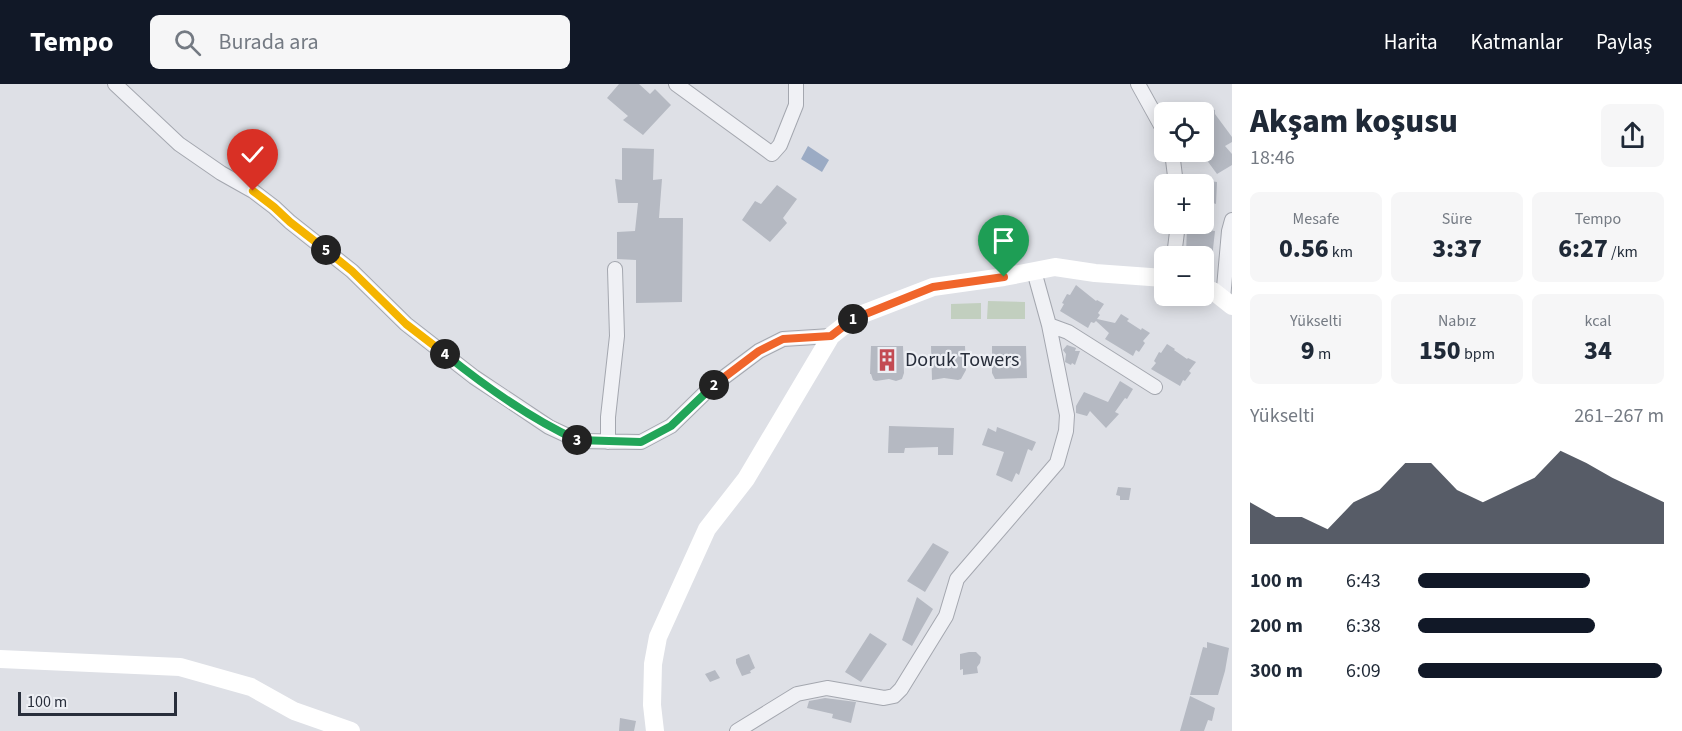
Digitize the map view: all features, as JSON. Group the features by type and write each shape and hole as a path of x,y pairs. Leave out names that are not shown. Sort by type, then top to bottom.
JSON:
{"street":[{"path":"115,84 179,144 274,207 352,271 406,324 474,377 549,427 579,441 641,442 671,426 711,387 759,351 783,339 831,336"},
{"path":"676,84 772,154 780,144 796,105 796,84"},
{"path":"1138,84 1154,113"},
{"path":"1228,303 1229,231 1232,220"},
{"path":"655,731 652,705 652,664 658,638 706,529 746,479 831,336 855,317 933,287 1055,267 1095,273 1154,277"},
{"path":"608,442 608,417 617,336 615,269"},
{"path":"737,731 797,694 827,688 884,698 894,696 901,689 946,616 957,579 1057,463 1066,431 1067,415 1049,325 1034,271"},
{"path":"1214,292 1228,303"},
{"path":"1049,325 1068,332 1155,387"},
{"path":"0,659 180,667 251,687 294,711 351,731"}],"green space":[{"path":"988,301 1025,302 1025,319 987,319"},
{"path":"981,303 981,319 951,319 951,304"}],"water":[{"path":"808,146 829,160 822,172 801,159"}],"building":[{"path":"619,84 639,84 650,94 655,89 671,105 643,135 623,120 628,116 607,98"},
{"path":"1214,110 1232,137 1232,142 1225,146 1232,154 1232,165 1217,174 1208,162 1214,162"},
{"path":"622,148 654,149 653,180 662,179 659,218 683,218 682,302 636,303 636,260 617,259 617,232 635,231 638,203 618,203 615,179 622,180"},
{"path":"1214,182 1217,182 1216,204 1214,203"},
{"path":"777,185 797,199 783,218 787,223 770,242 742,220 755,201 761,204"},
{"path":"1215,231 1213,246 1186,246 1187,234 1214,234"},
{"path":"1076,285 1096,301 1104,304 1097,319 1115,323 1121,314 1129,319 1127,321 1150,333 1143,341 1145,343 1139,352 1136,350 1133,356 1105,339 1109,333 1096,321 1091,322 1088,328 1060,311 1067,294 1070,295"},
{"path":"1167,344 1187,359 1196,362 1189,371 1191,373 1180,386 1151,369 1156,363 1154,361 1159,352 1161,353"},
{"path":"1067,345 1076,348 1075,351 1080,351 1075,365 1065,362 1066,354 1063,350"},
{"name":"Doruk Towers","path":"871,346 903,346 904,373 902,379 873,380 870,374"},
{"path":"931,346 965,346 966,370 961,379 932,380"},
{"path":"992,346 1026,346 1027,378 995,379 992,373"},
{"path":"1120,381 1133,389 1115,412 1119,414 1106,428 1090,411 1087,416 1076,413 1076,406 1084,392 1108,402"},
{"path":"889,426 954,428 953,455 938,455 938,447 905,448 904,453 888,453"},
{"path":"997,427 1036,442 1032,451 1028,449 1019,475 1016,473 1012,482 996,475 1004,452 982,445 988,428 996,432"},
{"path":"1118,487 1131,488 1129,500 1120,500 1120,496 1116,495"},
{"path":"933,543 949,552 925,592 907,581"},
{"path":"917,597 933,609 912,646 902,640"},
{"path":"870,633 887,644 861,682 845,672"},
{"path":"1207,642 1229,648 1218,695 1190,695 1203,647 1207,648"},
{"path":"976,652 981,657 977,667 978,673 963,675 963,669 960,670 960,654"},
{"path":"749,654 755,668 750,671 751,673 742,676 736,659"},
{"path":"715,670 720,678 710,682 705,674"},
{"path":"1190,696 1215,708 1212,721 1208,720 1204,731 1180,731"},
{"path":"825,698 856,702 851,723 832,718 833,714 807,708 809,701"},
{"path":"620,718 636,721 634,731 619,731"}],"place":[{"name":"Doruk Towers","path":"887,360"}],"route":[{"path":"253,191 352,271 406,324 474,377 549,427 579,441 641,442 671,426 711,387 759,351 783,339 831,336 855,317 933,287 1004,277"}]}
